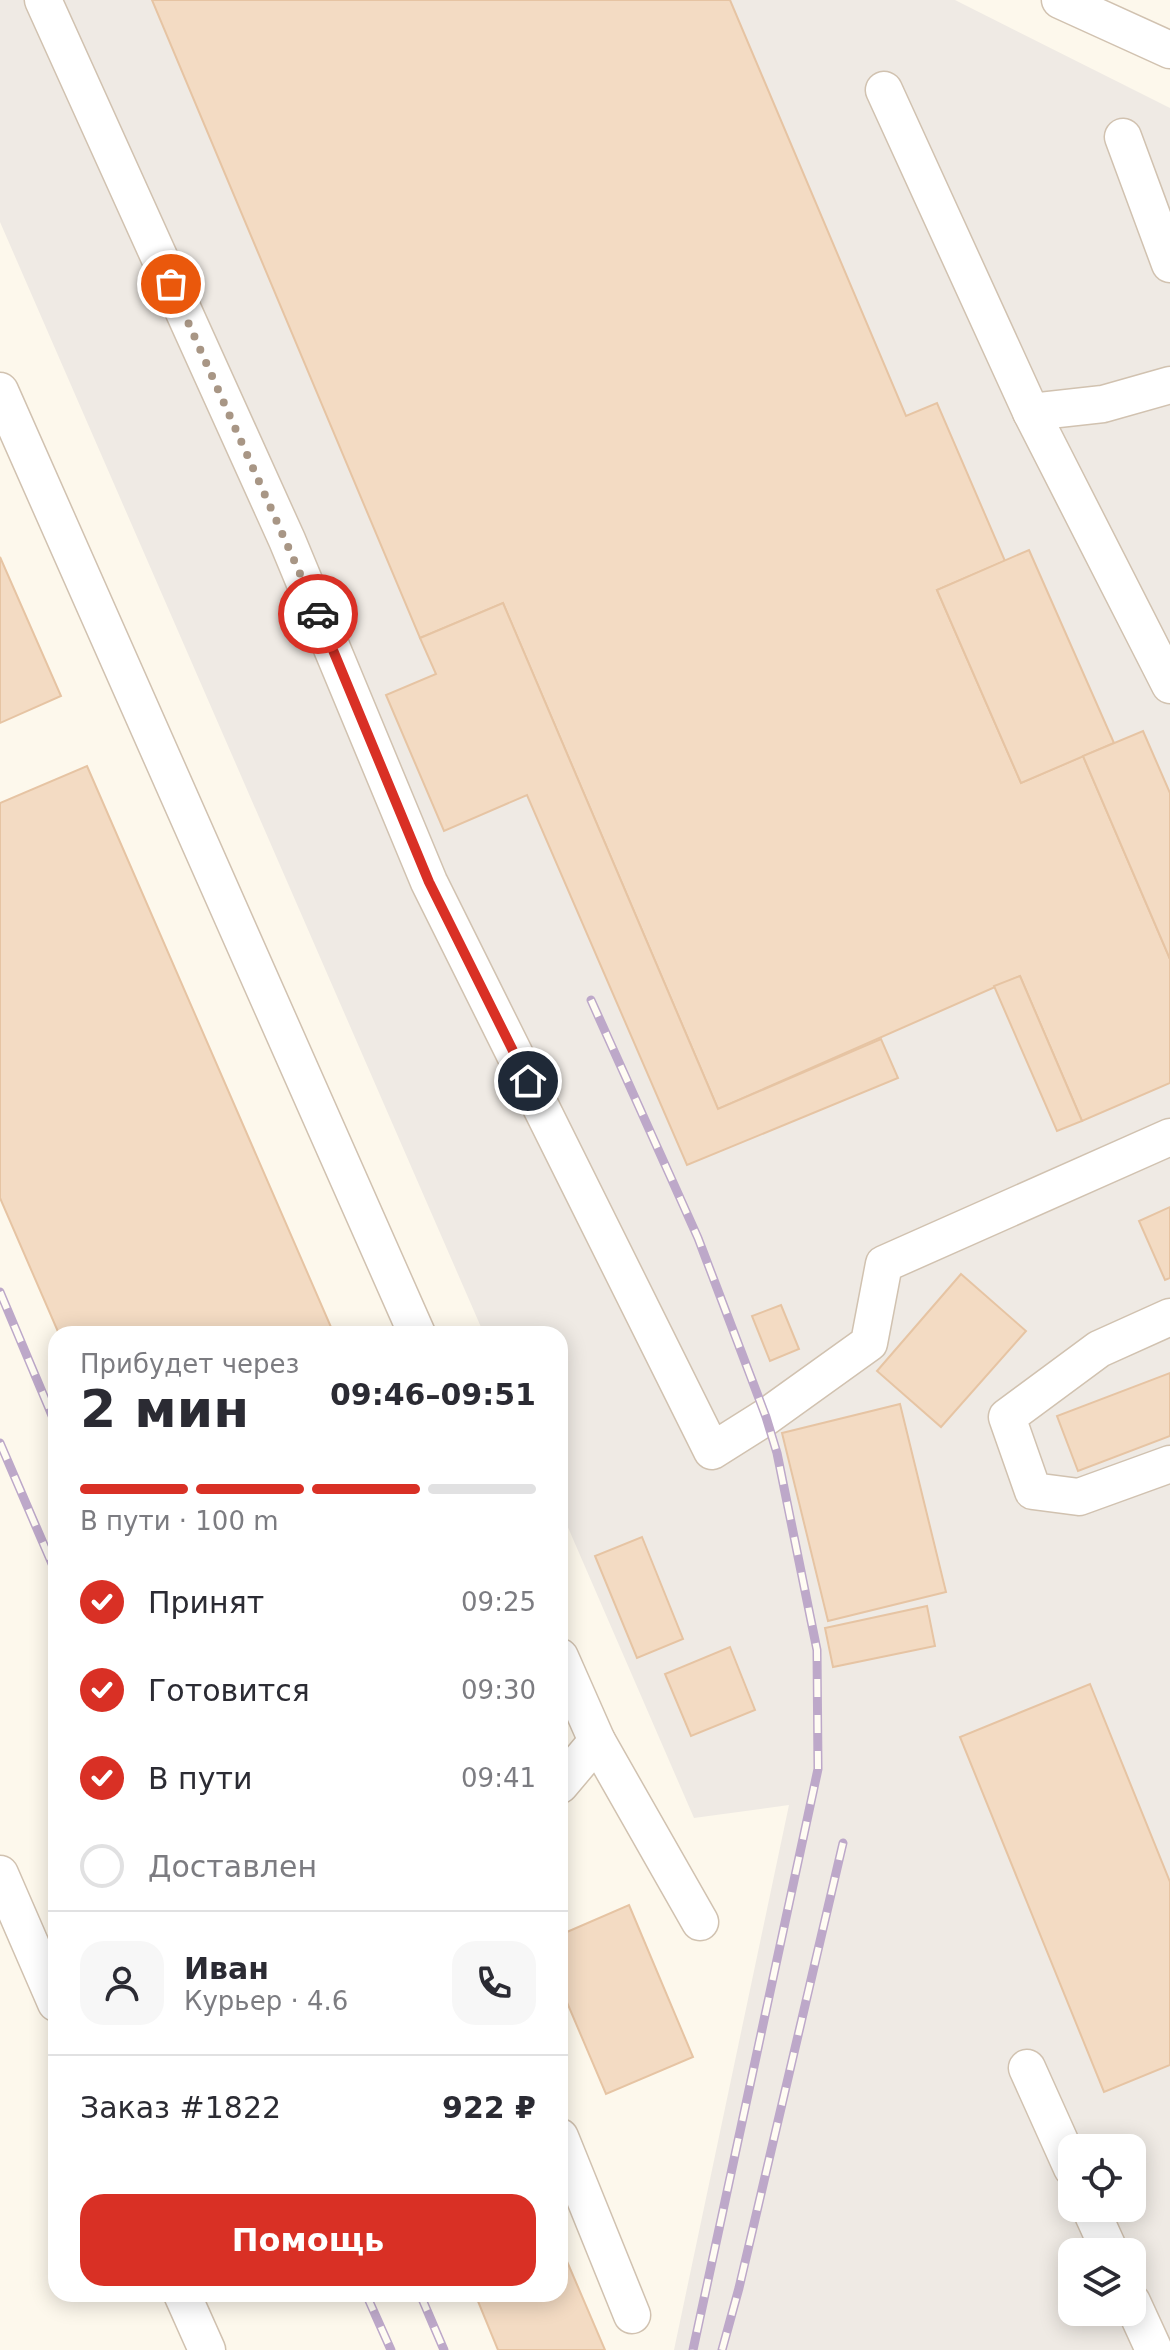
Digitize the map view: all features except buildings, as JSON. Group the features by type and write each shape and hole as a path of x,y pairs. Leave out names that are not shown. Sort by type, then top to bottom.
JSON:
{"street":[{"path":"43,0 287,540 429,882 712,1451 766,1417 869,1343 884,1264 1170,1137"},
{"path":"1060,0 1170,50"},
{"path":"884,90 1031,412 1170,685"},
{"path":"1123,137 1170,264"},
{"path":"1031,412 1103,404 1170,385"},
{"path":"0,391 413,1326"},
{"path":"1170,1317 1099,1349 1007,1417 1033,1491 1079,1497 1170,1464"},
{"path":"568,1675 597,1741 700,1922"},
{"path":"568,1775 597,1741"},
{"path":"0,1874 48,1985"},
{"path":"1027,2068 1058,2137"},
{"path":"568,2157 632,2315"},
{"path":"186,2302 207,2350"},
{"path":"1143,2326 1154,2350"}],"shaded area":[{"path":"0,0 955,0 1170,108 1170,2350 674,2350 789,1805 694,1818 568,1527 568,1326 481,1326 0,222"}],"railway":[{"path":"591,1000 698,1238 766,1417 777,1453 817,1650 818,1769 693,2350"},
{"path":"0,1292 48,1406"},
{"path":"0,1443 48,1554"},
{"path":"722,2350 843,1843"},
{"path":"370,2302 391,2350"},
{"path":"423,2302 444,2350"}],"way so far":[{"path":"171,284 318,614"}],"route":[{"path":"318,614 429,882 528,1081"}]}
